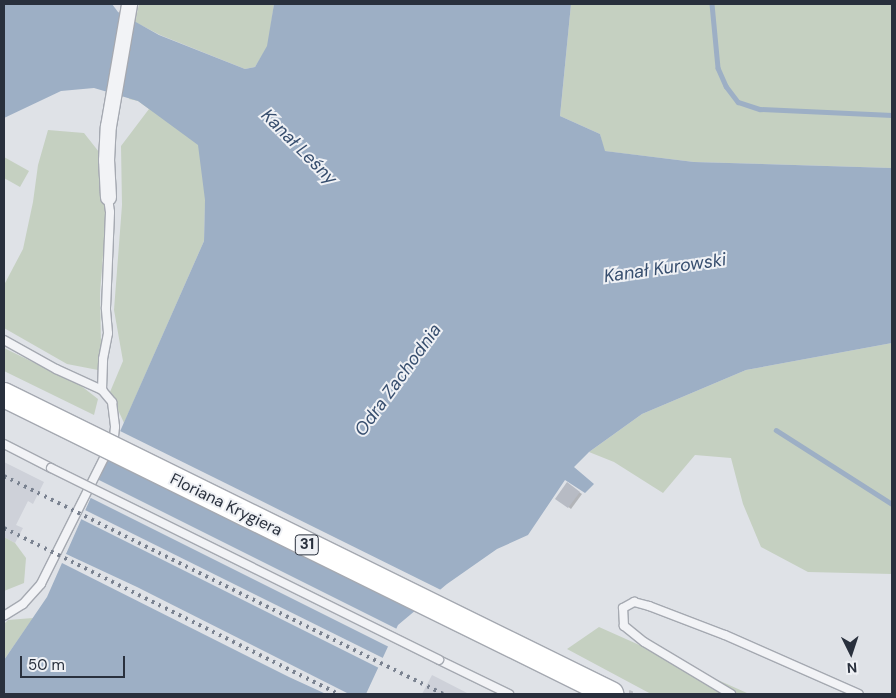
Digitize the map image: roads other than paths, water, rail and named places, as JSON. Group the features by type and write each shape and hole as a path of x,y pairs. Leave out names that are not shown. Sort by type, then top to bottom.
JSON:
{"main road":[{"name":"Floriana Krygiera","path":"4,395 618,692"}],"street":[{"path":"108,197 106,160 110,115 129,4"}],"lane":[{"path":"102,390 103,359 108,333 106,308 109,285 110,212 108,197"},
{"path":"4,340 56,369 102,390 112,402 114,413 114,437 42,584 23,604 4,616"},
{"path":"4,444 509,694"},
{"path":"731,694 644,642 624,626 623,608 634,602 649,606 725,635 859,694"}],"water":[{"path":"4,4 112,4 118,12 159,35 245,69 255,67 267,46 274,4 571,4 560,116 600,134 605,151 694,162 892,168 892,343 746,370 642,414 589,452 574,467 594,484 585,493 565,480 528,535 497,549 447,584 398,625 366,694 4,694 4,660 47,597 204,241 205,200 198,145 138,101 94,88 61,91 4,118"}],"waterway":[{"path":"712,4 718,68 726,86 738,102 760,109 892,115"},
{"path":"776,430 892,504"}],"railway":[{"path":"4,476 443,694"},
{"path":"4,528 338,694"}],"water label":[{"name":"Kanał Leśny","path":"299,147"},
{"name":"Kanał Kurowski","path":"665,268"},
{"name":"Odra Zachodnia","path":"398,380"}]}
